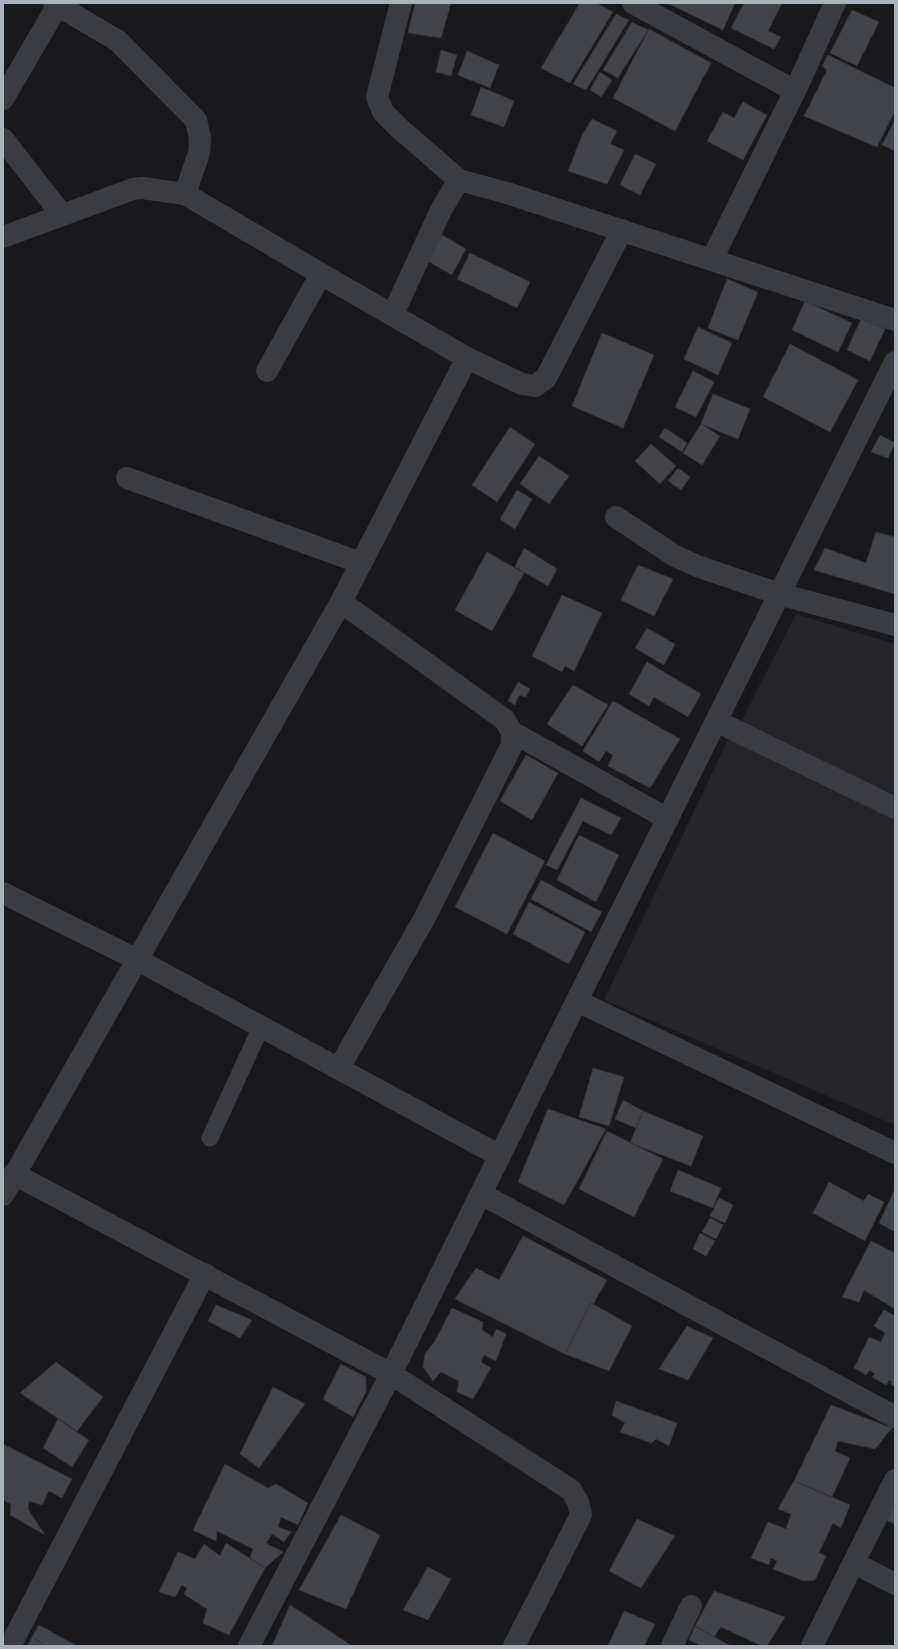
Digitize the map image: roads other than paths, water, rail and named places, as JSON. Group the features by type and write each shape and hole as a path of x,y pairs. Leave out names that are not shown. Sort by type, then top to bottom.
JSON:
{"street":[{"path":"401,3 376,97 383,112 399,128 459,180 507,193 895,320"},
{"path":"633,3 795,91"},
{"path":"712,260 795,91 835,3"},
{"path":"3,99 57,4 118,41 196,120 200,138 199,153 186,194"},
{"path":"3,139 62,215"},
{"path":"393,314 442,208 459,180"},
{"path":"3,236 133,189 142,188 186,194 467,358 522,384 535,386 546,378 622,230"},
{"path":"268,371 321,274"},
{"path":"3,1195 136,959 341,602 467,358"},
{"path":"249,1646 391,1374 895,362"},
{"path":"127,478 361,563"},
{"path":"616,517 676,556 696,566 780,594 895,625"},
{"path":"339,1068 424,919 512,745 512,732 505,720 341,602"},
{"path":"716,721 895,808"},
{"path":"512,732 668,819"},
{"path":"3,893 136,959 500,1156"},
{"path":"577,1001 895,1153"},
{"path":"14,1174 391,1374 571,1490 578,1502 581,1515 514,1646"},
{"path":"481,1194 895,1417"},
{"path":"10,1646 205,1274"},
{"path":"812,1646 895,1480"},
{"path":"854,1563 895,1584"},
{"path":"672,1646 691,1606"}],"lane":[{"path":"210,1138 261,1027"}]}
